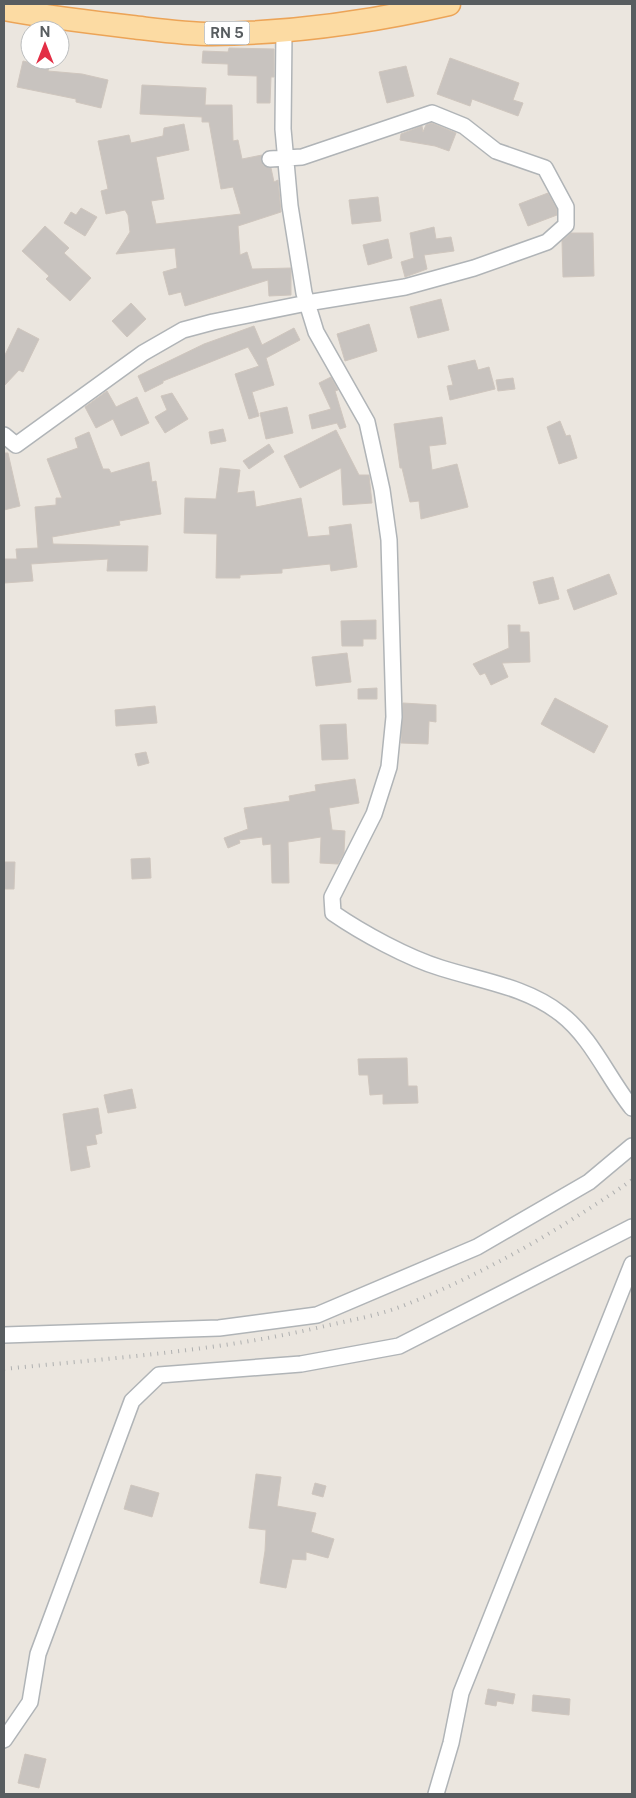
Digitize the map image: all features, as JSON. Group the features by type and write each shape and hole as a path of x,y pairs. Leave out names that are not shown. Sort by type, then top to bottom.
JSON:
{"main road":[{"name":"RN 5","path":"4,9 83,22 210,34 284,31 386,19 449,4"}],"street":[{"path":"284,31 282,93 285,156 295,235 307,302 316,332 367,422 382,490 388,540 394,717 388,767 374,814 332,898 333,913 355,928 440,968 507,987 536,999 561,1014 583,1036 632,1108"},
{"path":"4,435 16,445 143,353 183,330 307,302 405,287 474,268 547,242 566,225 566,207 545,168 496,151 464,126 432,112 302,156 285,156 270,160"},
{"path":"4,1335 219,1328 317,1315 477,1247 589,1182 632,1146"},
{"path":"4,1740 30,1702 38,1654 132,1401 159,1374 301,1364 399,1346 632,1227"},
{"path":"436,1794 461,1693 632,1264"}],"building":[{"path":"229,48 274,49 274,77 271,77 270,103 257,103 257,76 228,75 228,64 202,63 203,51 228,52"},
{"path":"450,58 519,83 513,100 523,103 518,116 472,99 470,106 437,94"},
{"path":"406,66 414,96 387,103 379,72"},
{"path":"21,70 48,70 82,74 108,80 101,108 76,102 76,99 17,87"},
{"path":"142,85 206,88 205,105 232,105 233,141 238,140 242,159 262,155 263,165 271,168 274,182 278,180 281,212 238,226 240,255 247,252 252,269 291,268 291,295 269,296 268,280 185,306 181,292 169,295 163,272 177,268 175,248 116,254 130,232 128,215 125,210 106,214 101,191 108,189 98,141 129,135 131,143 163,136 164,128 184,124 189,150 156,157 164,199 151,201 156,224 241,214 233,187 221,189 209,122 202,122 202,117 140,114"},
{"path":"432,123 456,133 449,151 435,146 400,140 401,134 422,126 423,132 426,125"},
{"path":"548,193 557,209 557,215 528,226 519,204"},
{"path":"378,197 381,221 352,224 349,200"},
{"path":"81,208 97,217 85,236 64,223 71,212 76,215"},
{"path":"45,226 69,248 64,253 91,278 70,301 46,279 49,276 22,251"},
{"path":"434,227 436,239 451,237 454,251 424,255 427,269 405,277 401,262 414,258 410,233"},
{"path":"571,233 593,233 594,276 563,277 562,241"},
{"path":"388,239 392,258 368,265 363,245"},
{"path":"441,299 449,330 418,338 410,307"},
{"path":"131,303 146,319 127,337 112,321"},
{"path":"369,324 377,351 345,361 337,334"},
{"path":"254,326 262,345 294,328 300,340 266,358 274,385 252,392 259,416 249,419 235,374 259,366 248,347 163,381 163,383 145,392 138,376 204,344"},
{"path":"18,328 39,339 23,372 19,370 4,386 4,357"},
{"path":"475,360 478,370 489,367 495,389 450,400 447,386 453,385 448,366"},
{"path":"331,377 338,390 335,391 346,427 340,429 337,423 312,429 309,415 331,409 319,383"},
{"path":"513,378 515,389 498,391 496,380"},
{"path":"107,391 116,407 137,397 149,423 121,436 113,419 96,428 85,407"},
{"path":"172,393 188,419 165,433 155,417 167,410 161,396"},
{"path":"287,407 293,433 266,439 260,413"},
{"path":"442,417 446,444 429,446 432,470 457,464 468,507 421,519 419,501 410,502 402,468 400,468 394,424"},
{"path":"560,421 566,436 570,435 577,458 559,464 547,427"},
{"path":"223,429 226,441 211,444 209,432"},
{"path":"336,430 359,475 369,475 372,503 343,505 341,468 300,488 284,456"},
{"path":"89,432 103,469 109,469 111,473 149,462 152,482 156,481 161,514 119,521 120,525 52,537 53,544 148,546 147,571 107,571 108,559 31,564 33,581 4,583 4,559 17,559 16,549 38,548 35,507 56,505 56,498 62,498 47,459 78,448 75,438"},
{"path":"269,444 274,452 249,469 243,461"},
{"path":"4,453 8,453 20,506 4,510"},
{"path":"220,468 240,470 237,493 254,491 256,507 301,498 308,537 330,535 329,527 351,524 357,567 331,571 330,564 282,569 282,573 240,575 240,578 216,578 217,534 184,533 185,498 216,499"},
{"path":"609,574 617,594 574,610 567,590"},
{"path":"553,577 559,599 539,604 533,582"},
{"path":"376,620 376,639 363,639 363,646 342,646 341,621"},
{"path":"508,625 520,625 520,632 529,632 530,662 502,663 508,677 491,685 485,673 480,675 473,664 509,648"},
{"path":"347,653 351,682 316,686 312,657"},
{"path":"377,688 377,699 358,699 358,689"},
{"path":"555,698 608,726 594,753 541,724"},
{"path":"403,703 436,705 436,722 429,721 428,744 401,743"},
{"path":"155,706 157,723 116,726 115,710"},
{"path":"346,724 348,759 322,760 320,725"},
{"path":"146,752 149,763 138,766 135,754"},
{"path":"355,779 359,803 329,808 332,830 345,831 344,853 338,864 320,863 321,837 288,842 289,883 272,883 271,844 263,845 262,837 239,840 240,843 228,848 224,838 248,829 244,808 290,801 289,796 316,791 315,785"},
{"path":"150,858 151,878 132,879 131,859"},
{"path":"4,862 15,862 14,889 4,889"},
{"path":"407,1058 408,1086 417,1086 418,1103 383,1104 383,1094 370,1095 368,1075 359,1075 358,1059"},
{"path":"132,1089 136,1108 108,1113 104,1095"},
{"path":"98,1108 102,1133 95,1135 97,1144 86,1146 90,1167 71,1171 63,1114"},
{"path":"256,1474 281,1477 277,1506 316,1513 311,1532 334,1539 328,1558 306,1552 306,1560 292,1559 286,1588 260,1583 266,1530 249,1528"},
{"path":"315,1483 326,1486 323,1497 312,1494"},
{"path":"131,1485 159,1493 152,1517 124,1509"},
{"path":"488,1689 515,1694 513,1704 497,1701 496,1706 485,1704"},
{"path":"533,1695 570,1699 569,1715 532,1711"},
{"path":"25,1754 46,1759 39,1788 18,1783"}],"railway":[{"path":"4,1369 206,1348 285,1335 386,1312 465,1279 522,1249 578,1216 632,1180"}]}
